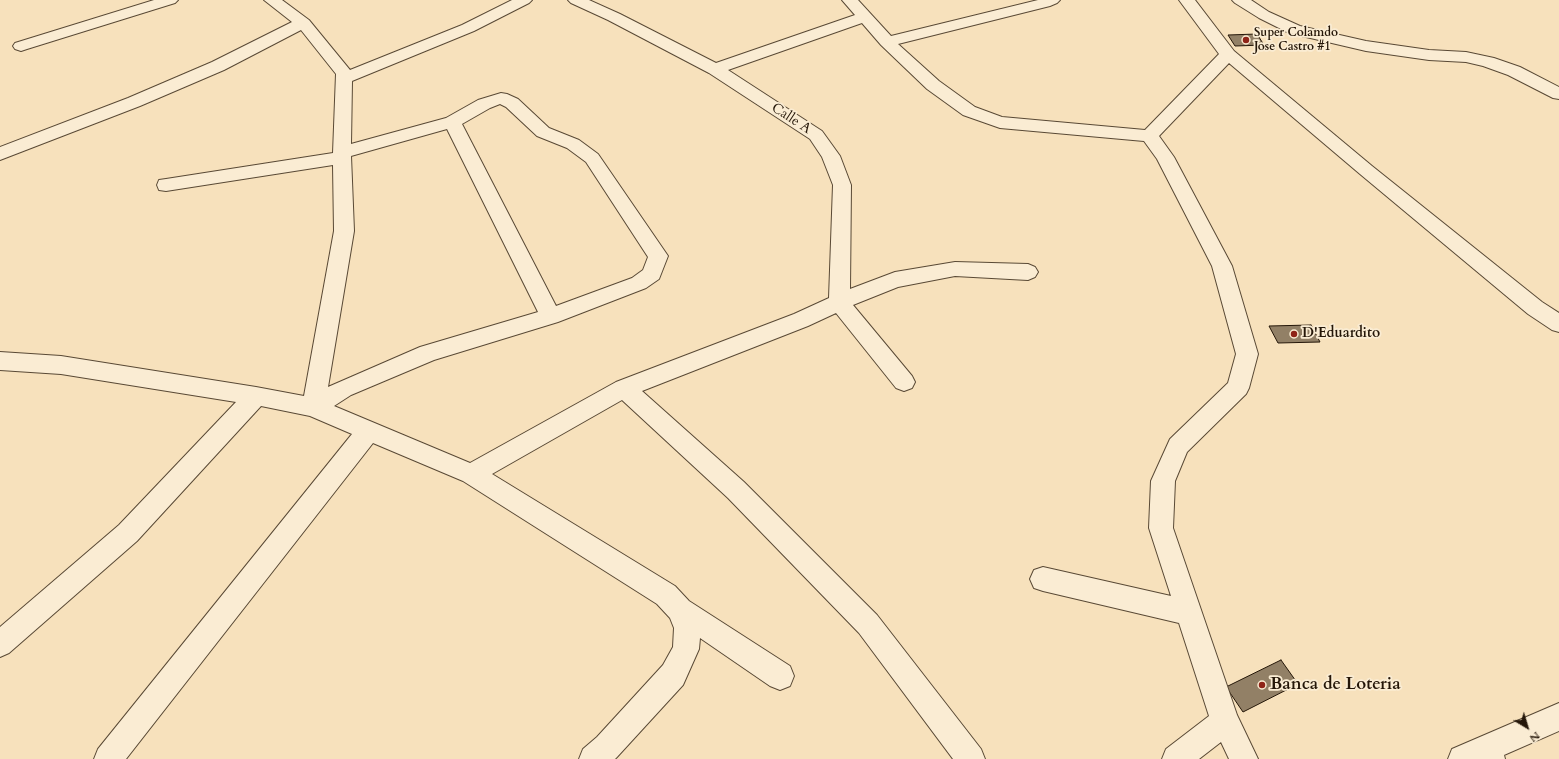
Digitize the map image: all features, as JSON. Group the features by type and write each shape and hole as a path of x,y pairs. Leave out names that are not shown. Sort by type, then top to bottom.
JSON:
{"street":[{"path":"21,46 170,0"},
{"path":"272,0 303,23 344,73 342,156 344,231 313,407"},
{"path":"344,78 468,28 524,0"},
{"name":"Calle A","path":"576,0 614,16 715,69 816,135 831,156 842,185 839,302"},
{"path":"850,0 887,42 933,85 968,111 1000,122 1149,136 1165,157 1222,266 1247,354 1238,388 1178,446 1163,481 1161,528 1224,721 1244,759"},
{"path":"887,42 1052,0"},
{"path":"1187,0 1228,54 1366,170 1535,308 1559,324"},
{"path":"1240,0 1264,15 1295,30 1366,46 1429,55 1466,57 1488,62 1514,71 1559,94"},
{"path":"715,69 865,17"},
{"path":"0,154 134,102 218,66 303,23"},
{"path":"1149,136 1228,54"},
{"path":"166,185 342,156 452,122 484,104 501,98 512,103 543,132 573,144 592,158 658,256 652,274 639,283 551,316 428,353 343,389 313,407"},
{"path":"452,122 551,316"},
{"path":"471,474 624,388 801,320 839,302 895,280 955,269 1028,272"},
{"path":"839,302 904,382"},
{"path":"0,361 61,365 256,396 313,407 471,474 666,595 680,610 780,676"},
{"path":"624,388 736,490 868,624 971,759"},
{"path":"0,644 128,533 256,396"},
{"path":"108,759 369,430"},
{"path":"1043,579 1189,613"},
{"path":"593,759 607,747 673,675 686,649 687,628 680,610"},
{"path":"1479,756 1559,717"},
{"path":"1176,759 1224,721"}],"building":[{"name":"Super Colamdo Jose Castro #1","path":"1257,34 1264,45 1235,46 1228,35"},
{"name":"D'Eduardito","path":"1311,325 1320,342 1278,343 1269,326"},
{"name":"Banca de Loteria","path":"1281,660 1298,684 1243,712 1226,687"}],"place":[{"name":"Super Colamdo Jose Castro #1","path":"1246,40"},
{"name":"D'Eduardito","path":"1294,334"},
{"name":"Banca de Loteria","path":"1262,685"}]}
